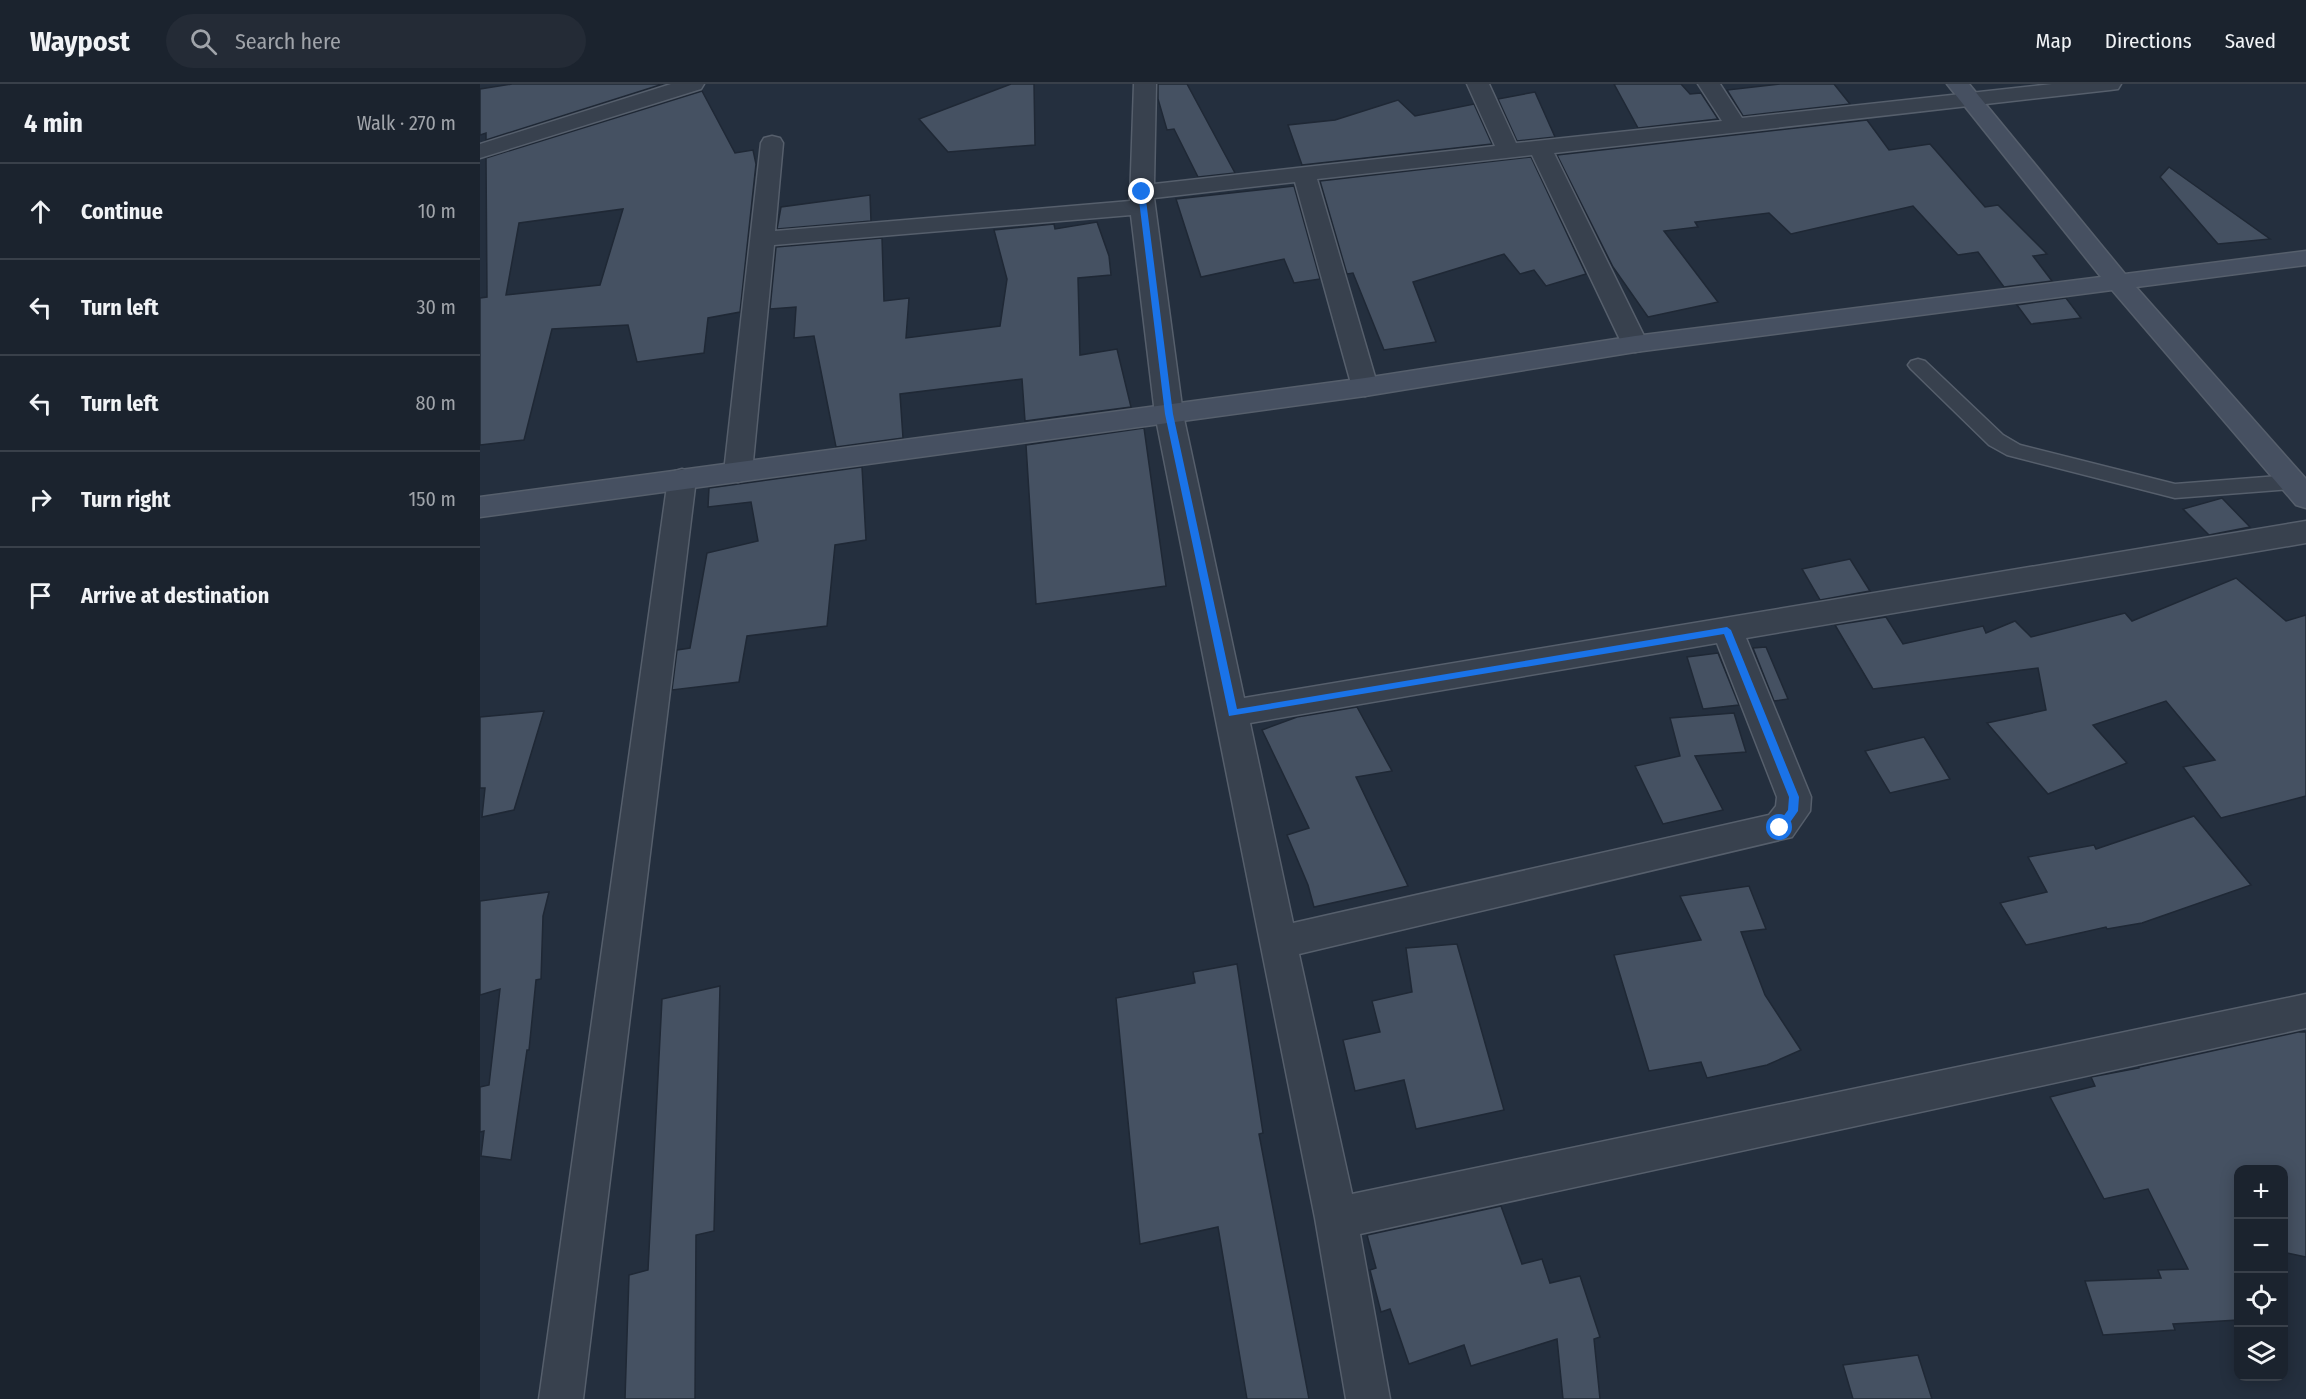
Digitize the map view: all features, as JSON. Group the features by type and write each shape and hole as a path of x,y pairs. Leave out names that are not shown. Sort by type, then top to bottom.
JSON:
{"street":[{"path":"480,151 693,84"},
{"path":"1145,84 1142,200 1169,414 1233,713 1336,1218 1368,1399"},
{"path":"1478,84 1509,152"},
{"path":"1709,84 1737,127"},
{"path":"762,238 1142,200 1304,174 1737,127 1964,93 2110,84"},
{"path":"1964,93 2119,283 2299,490"},
{"path":"738,472 772,143"},
{"path":"1540,148 1635,344"},
{"path":"1304,174 1365,387"},
{"path":"480,507 1365,387 1635,344 2306,258"},
{"path":"561,1399 682,479"},
{"path":"1233,713 2306,532"},
{"path":"1279,942 1780,828 1793,811 1794,797 1727,630"},
{"path":"1336,1218 2306,1011"}],"lane":[{"path":"1918,365 1996,440 2014,450 2175,491 2299,490"}],"building":[{"path":"512,84 663,84 486,140 486,133 480,135 480,89"},
{"path":"1011,84 1034,84 1035,145 948,152 919,119"},
{"path":"1158,84 1187,84 1235,173 1198,177 1174,129 1167,130 1158,99"},
{"path":"1614,84 1681,84 1690,94 1701,93 1718,119 1638,128"},
{"path":"1780,84 1834,84 1850,104 1743,116 1727,90"},
{"path":"702,91 735,153 753,150 756,164 740,312 708,318 704,353 637,362 628,325 552,329 524,440 480,445 480,298 487,297 486,158","holes":["623,209 600,285 506,295 519,223"]},
{"path":"1535,92 1555,137 1517,141 1498,99"},
{"path":"1398,100 1415,116 1474,104 1492,144 1302,165 1288,125 1335,120"},
{"path":"1867,120 1889,150 1930,144 1985,207 1998,205 2047,254 2033,256 2052,281 2004,287 1978,252 1958,255 1913,206 1791,234 1769,213 1695,222 1698,227 1664,231 1718,302 1648,317 1613,267 1557,155"},
{"path":"1531,157 1586,274 1546,286 1534,270 1520,274 1504,254 1413,282 1436,342 1384,350 1353,273 1347,274 1320,181"},
{"path":"2169,167 2270,239 2218,244 2160,177"},
{"path":"1294,186 1320,279 1294,283 1284,259 1201,277 1176,199"},
{"path":"870,195 871,221 777,229 781,207"},
{"path":"1097,222 1109,256 1111,275 1078,278 1080,355 1117,349 1131,407 1025,421 1022,379 900,394 903,438 836,447 814,336 794,338 796,307 770,309 776,247 882,238 884,301 909,298 906,338 1000,326 1007,279 994,230 1054,224 1055,229"},
{"path":"2066,298 2081,318 2031,324 2017,305"},
{"path":"1144,428 1166,586 1036,604 1026,445"},
{"path":"862,467 866,540 835,545 827,626 747,636 739,682 672,690 677,650 690,648 707,553 758,541 751,502 708,507 709,488"},
{"path":"2222,498 2250,527 2209,535 2183,509"},
{"path":"1850,559 1870,591 1820,600 1802,569"},
{"path":"2236,578 2286,621 2306,615 2306,796 2221,818 2183,767 2215,760 2166,701 2093,725 2127,763 2048,794 1987,723 2046,710 2038,668 1873,689 1835,625 1886,617 1903,644 1983,626 1986,633 2015,621 2031,637 2125,613 2132,621"},
{"path":"1766,647 1788,699 1774,701 1753,648"},
{"path":"1718,653 1739,705 1703,709 1687,657"},
{"path":"1357,707 1392,771 1356,777 1408,886 1314,907 1308,885 1287,835 1309,828 1262,730 1297,717"},
{"path":"544,711 514,810 482,817 485,788 480,788 480,717"},
{"path":"1734,713 1746,752 1695,756 1723,810 1663,824 1635,766 1680,756 1670,718"},
{"path":"1924,737 1950,779 1890,793 1865,751"},
{"path":"2194,816 2251,885 2142,923 2107,929 2106,927 2026,945 2000,903 2047,892 2028,857 2094,845 2096,849"},
{"path":"1749,886 1766,929 1741,932 1765,995 1801,1050 1767,1065 1707,1078 1701,1062 1649,1071 1614,955 1701,940 1680,896"},
{"path":"549,892 543,916 541,979 536,980 529,1050 527,1050 511,1160 481,1156 484,1131 480,1132 480,1087 489,1085 500,989 480,995 480,901"},
{"path":"1457,944 1504,1110 1416,1129 1404,1080 1355,1091 1343,1040 1380,1032 1372,1001 1412,992 1406,948"},
{"path":"1237,964 1263,1133 1259,1134 1309,1399 1247,1399 1218,1227 1140,1244 1116,998 1195,983 1193,972"},
{"path":"720,986 714,1231 696,1235 695,1399 625,1399 629,1275 648,1270 662,999"},
{"path":"2306,1032 2306,1257 2288,1253 2288,1165 2234,1165 2234,1320 2173,1324 2175,1330 2103,1335 2085,1281 2161,1278 2158,1270 2188,1269 2148,1189 2104,1199 2050,1097 2095,1086 2091,1077"},
{"path":"1501,1206 1522,1264 1542,1259 1550,1283 1580,1276 1600,1337 1594,1339 1600,1399 1563,1399 1557,1339 1471,1366 1464,1345 1409,1364 1390,1309 1381,1312 1370,1270 1376,1268 1367,1235"},
{"path":"1918,1355 1932,1399 1853,1399 1843,1365"}],"route":[{"path":"1142,192 1142,207 1169,414 1233,713 1727,630 1794,797 1793,811 1780,828"}]}
